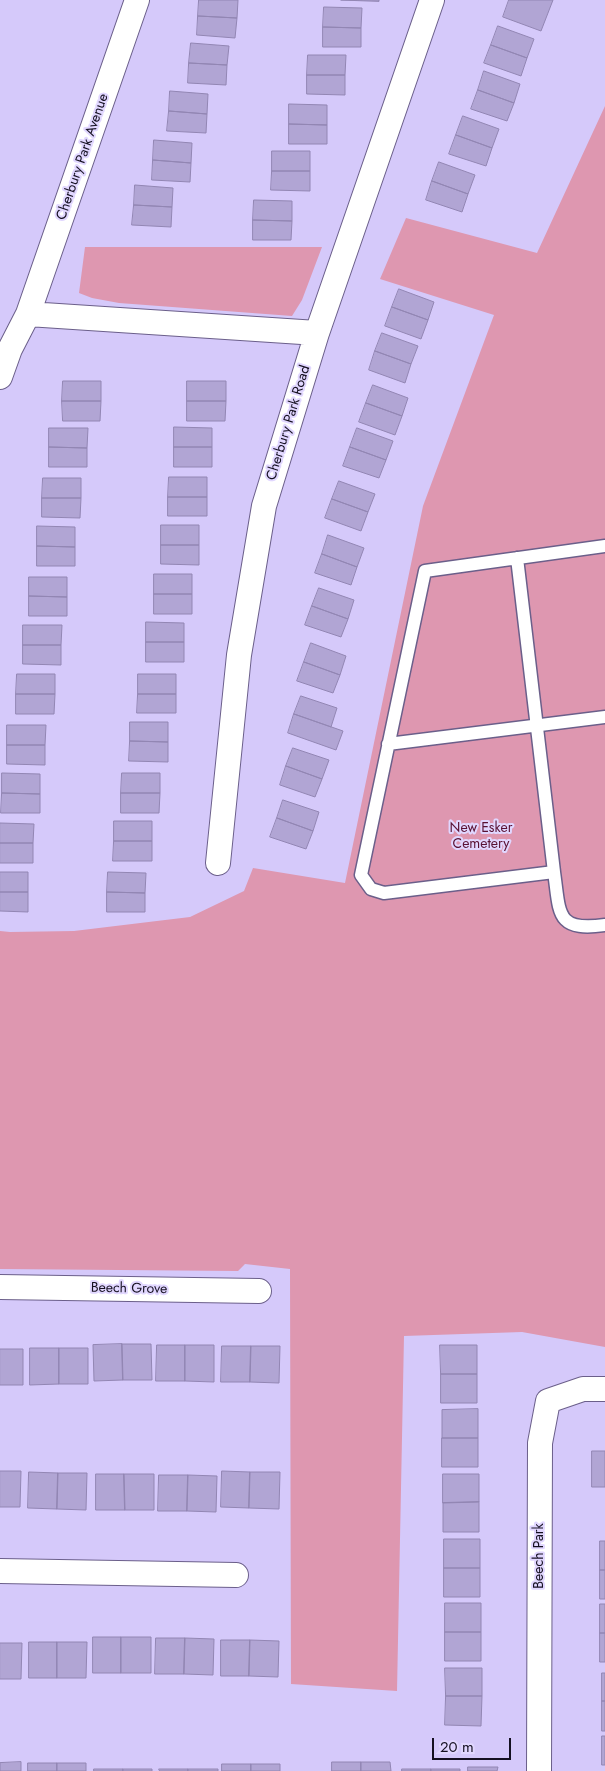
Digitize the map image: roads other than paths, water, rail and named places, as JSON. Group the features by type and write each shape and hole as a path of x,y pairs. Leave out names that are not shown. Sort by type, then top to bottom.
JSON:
{"street":[{"name":"Cherbury Park Avenue","path":"0,377 10,349 28,314 137,0"},
{"name":"Cherbury Park Road","path":"218,863 239,655 264,506 317,333 432,0"},
{"path":"28,314 317,333"},
{"name":"Beech Grove","path":"0,1287 258,1291"},
{"name":"Beech Park","path":"540,1771 540,1443 548,1401 583,1389 605,1389"},
{"path":"0,1571 236,1575"}],"lane":[{"path":"554,872 384,893 372,889 361,875 425,571 605,546"},
{"path":"517,558 560,914 575,927 605,925"},
{"path":"388,744 605,717"}],"park label":[{"name":"New Esker Cemetery","path":"481,838"}]}
